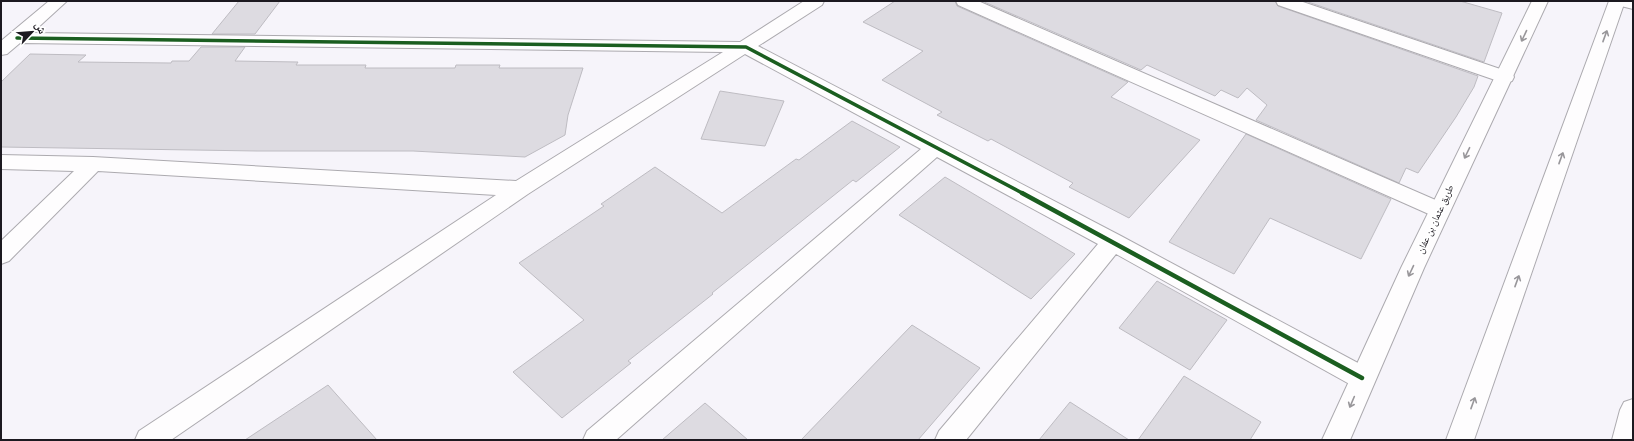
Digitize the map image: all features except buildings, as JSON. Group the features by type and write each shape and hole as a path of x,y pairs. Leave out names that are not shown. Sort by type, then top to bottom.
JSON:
{"street":[{"path":"1,50 59,1"},
{"path":"149,440 520,188 746,47 816,1"},
{"path":"964,1 1439,210"},
{"path":"1284,1 1505,77"},
{"name":"طريق عثمان بن عفان","path":"1336,440 1362,378 1439,210 1505,77 1540,1"},
{"path":"1460,440 1617,1"},
{"path":"1623,1 1633,4"},
{"path":"17,38 746,47 1113,242 1362,378"},
{"path":"596,440 936,147"},
{"path":"1,162 93,164 520,188"},
{"path":"1,255 93,164"},
{"path":"949,440 1113,242"},
{"path":"1626,440 1633,410"}],"cycle path":[{"path":"17,38 746,47 1113,242 1362,378"}]}
